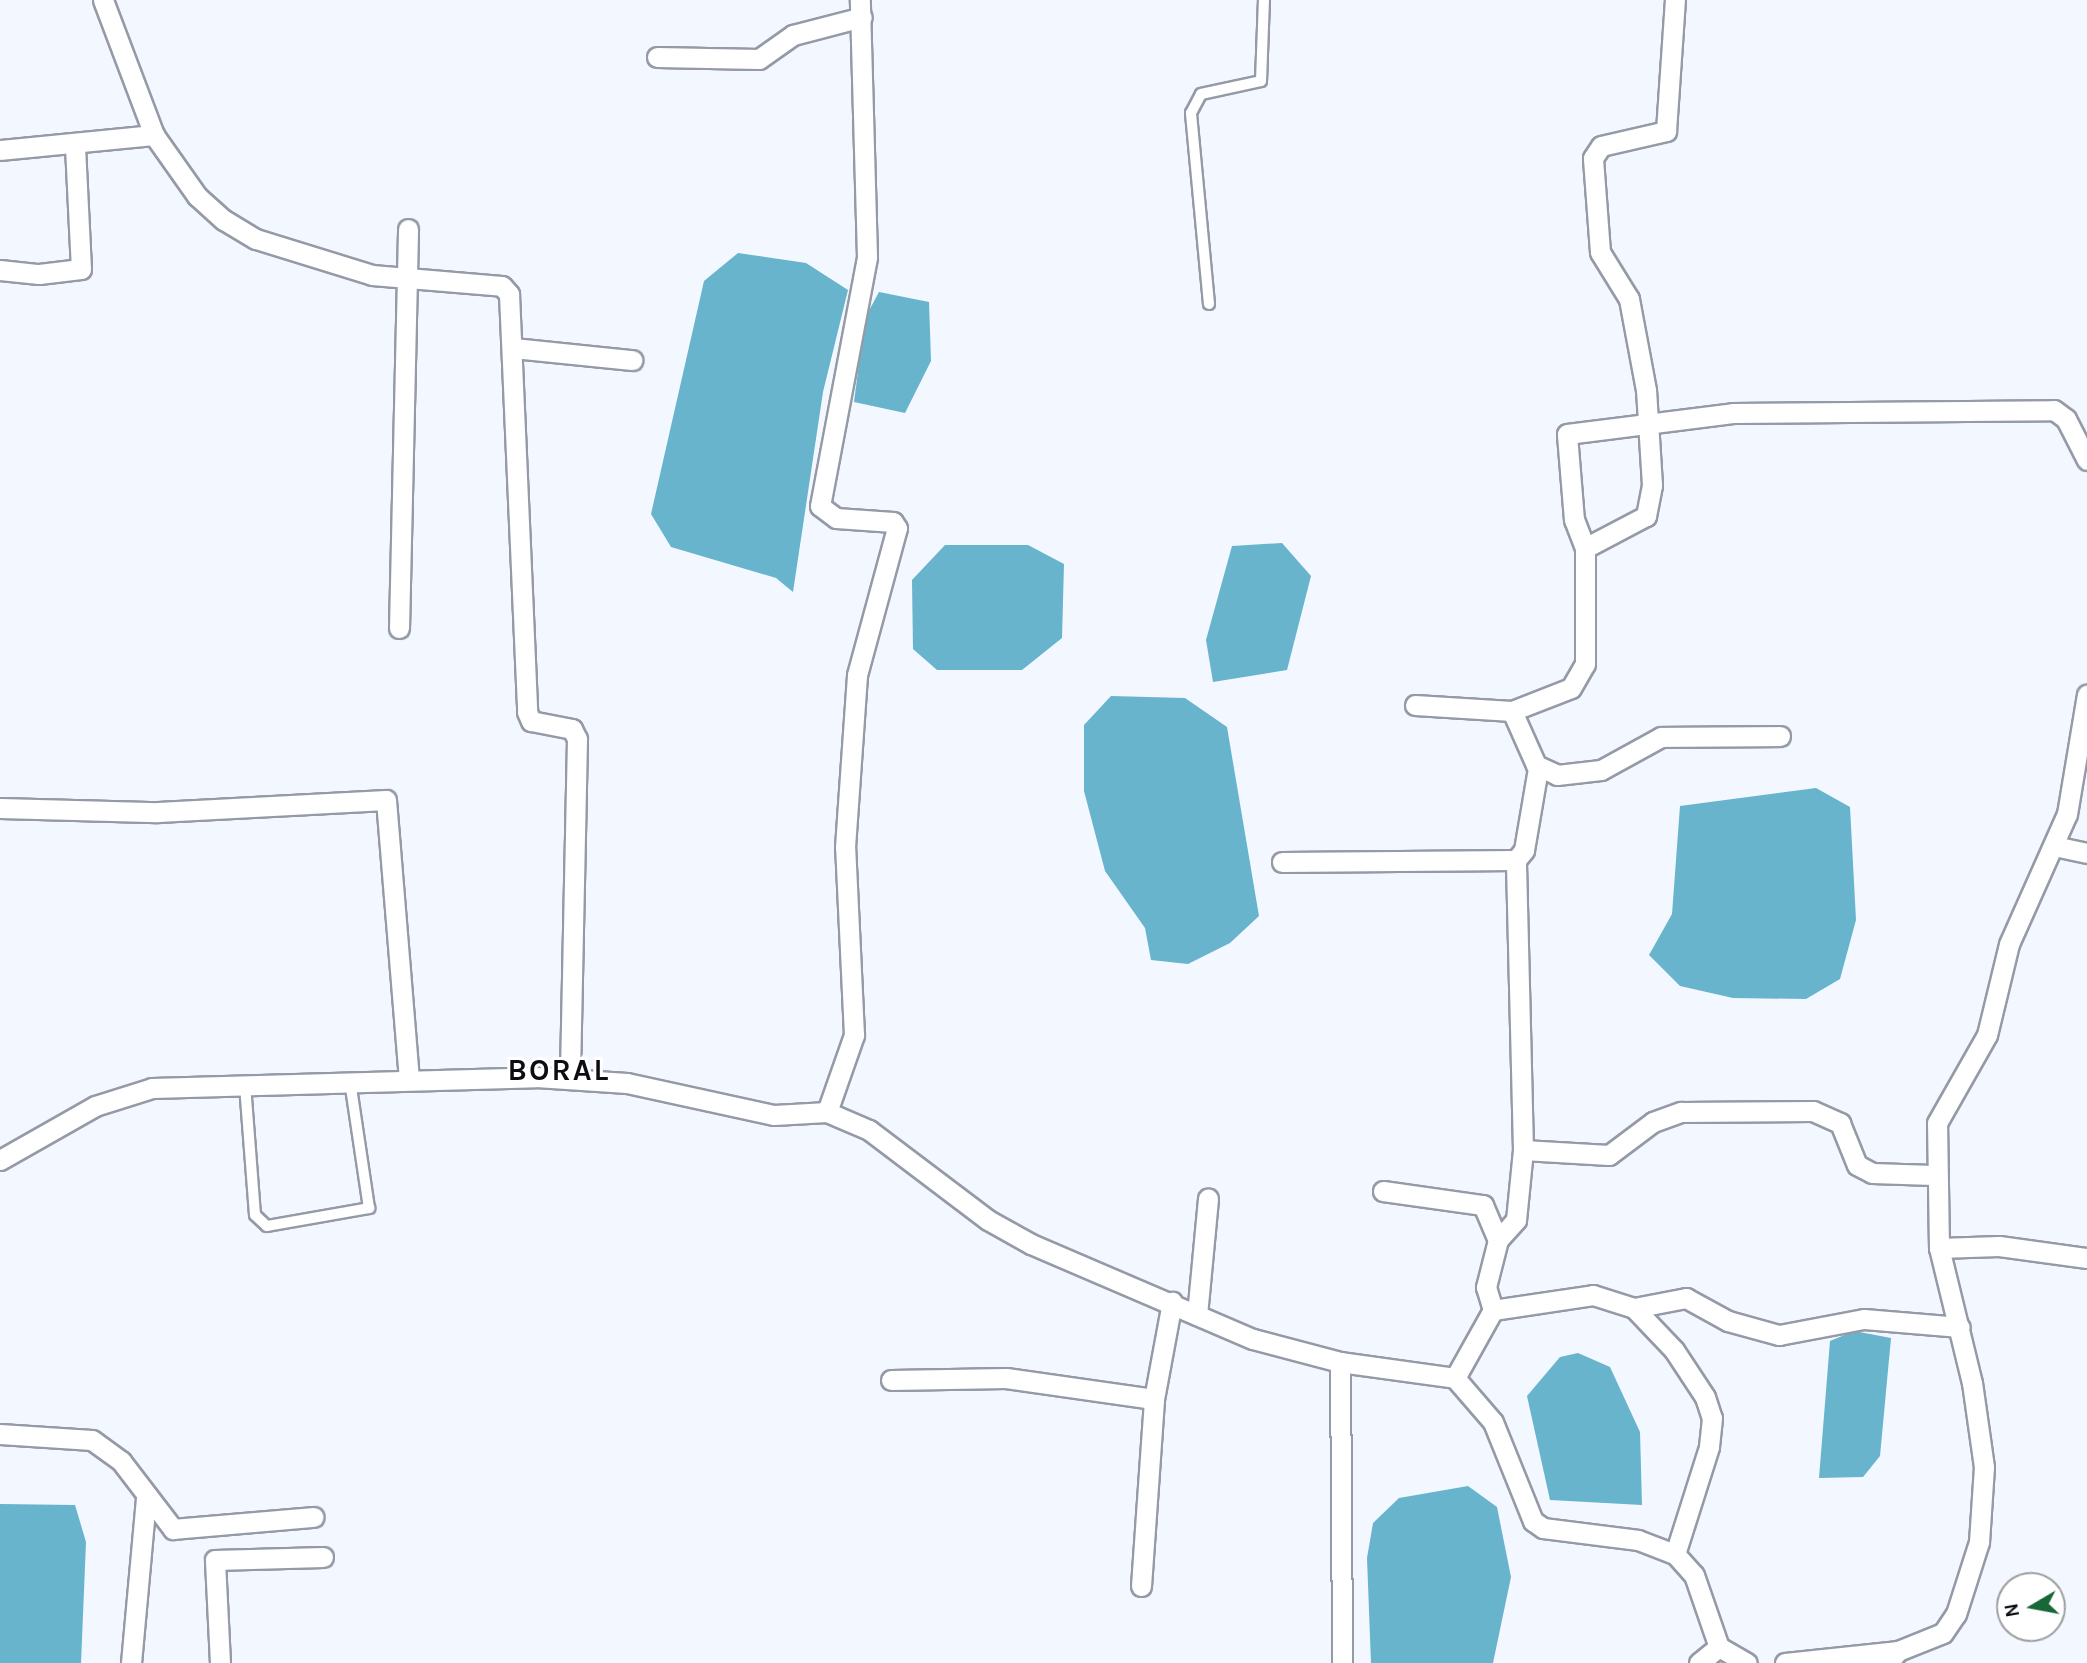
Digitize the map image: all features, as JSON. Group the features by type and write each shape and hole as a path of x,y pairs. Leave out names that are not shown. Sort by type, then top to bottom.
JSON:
{"street":[{"path":"103,0 154,135 197,196 238,229 410,283 502,286 511,302 527,712 531,721 572,729 577,739 570,1079"},
{"path":"1585,548 1646,516 1652,485 1649,421 1632,310 1600,251 1593,158 1601,146 1666,131 1675,0"},
{"path":"657,57 759,59 793,36 861,8 867,257 820,506 836,518 893,522 897,528 857,675 846,819 854,1035 827,1112"},
{"path":"0,150 75,146 154,135"},
{"path":"0,270 80,269 75,146"},
{"path":"399,628 410,283 408,229"},
{"path":"513,348 632,360"},
{"path":"1415,705 1512,711 1571,688 1582,673 1585,548 1574,520 1567,434 1649,421 1733,413 2054,410 2066,419 2087,460"},
{"path":"1785,1663 1893,1657 1943,1633 1956,1614 1979,1542 1984,1467 1960,1327 1939,1248 1933,1175 1942,1106 1987,1035 2009,944 2054,846 2074,787 2087,695"},
{"path":"1455,1378 1493,1310 1486,1287 1498,1240 1516,1220 1523,1150 1517,860 1524,850 1538,768 1512,711"},
{"path":"1538,768 1557,775 1601,770 1661,737 1780,736"},
{"path":"0,808 158,812 386,800 409,1080"},
{"path":"2054,846 2087,853"},
{"path":"1282,862 1517,860"},
{"path":"0,1160 118,1096 152,1088 349,1081 570,1079 626,1083 774,1115 827,1112 869,1130 988,1220 1031,1244 1172,1302 1253,1339 1340,1362 1455,1378 1493,1422 1533,1521 1543,1528 1638,1540 1675,1554 1693,1575 1718,1647 1747,1663"},
{"path":"1523,1150 1609,1155 1653,1122 1681,1112 1813,1111 1840,1123 1857,1165 1872,1173 1933,1175"},
{"path":"1383,1191 1483,1205 1498,1240"},
{"path":"1197,1315 1208,1199"},
{"path":"1939,1248 1999,1246 2087,1258"},
{"path":"1493,1310 1592,1295 1634,1308 1686,1298 1728,1321 1779,1335 1864,1319 1960,1327"},
{"path":"1141,1586 1154,1399 1172,1302"},
{"path":"1634,1308 1674,1350 1705,1396 1712,1418 1709,1447 1675,1554"},
{"path":"1340,1362 1342,1663"},
{"path":"891,1380 1006,1378 1154,1399"},
{"path":"0,1434 92,1440 121,1461 173,1529 186,1531 313,1517"},
{"path":"131,1663 146,1497"},
{"path":"220,1663 215,1560 323,1557"},
{"path":"1699,1663 1718,1647"}],"lane":[{"path":"1209,304 1191,114 1201,94 1261,81 1264,0"},
{"path":"245,1085 255,1215 267,1226 369,1208 349,1081"}],"water":[{"path":"738,253 806,263 848,290 823,392 793,592 776,578 671,547 651,514 704,281"},
{"path":"879,292 929,302 931,361 905,413 854,402 865,318"},
{"path":"1282,543 1311,576 1287,670 1213,682 1206,640 1232,546"},
{"path":"945,545 1028,545 1064,564 1062,638 1022,670 937,670 913,649 912,580"},
{"path":"1111,696 1185,698 1227,727 1259,916 1230,943 1188,964 1151,960 1145,928 1105,871 1084,791 1084,725"},
{"path":"1816,788 1850,807 1856,920 1840,979 1806,999 1733,998 1680,986 1649,955 1672,914 1680,806"},
{"path":"1854,1331 1891,1338 1880,1456 1863,1477 1819,1478 1830,1341"},
{"path":"1578,1353 1610,1367 1640,1432 1642,1505 1550,1500 1527,1396 1560,1357"},
{"path":"1468,1486 1497,1507 1511,1577 1493,1663 1371,1663 1367,1558 1373,1523 1399,1498"},
{"path":"0,1504 75,1505 86,1542 81,1663 0,1663"}],"district":[{"name":"BORAL","path":"559,1070"}]}
